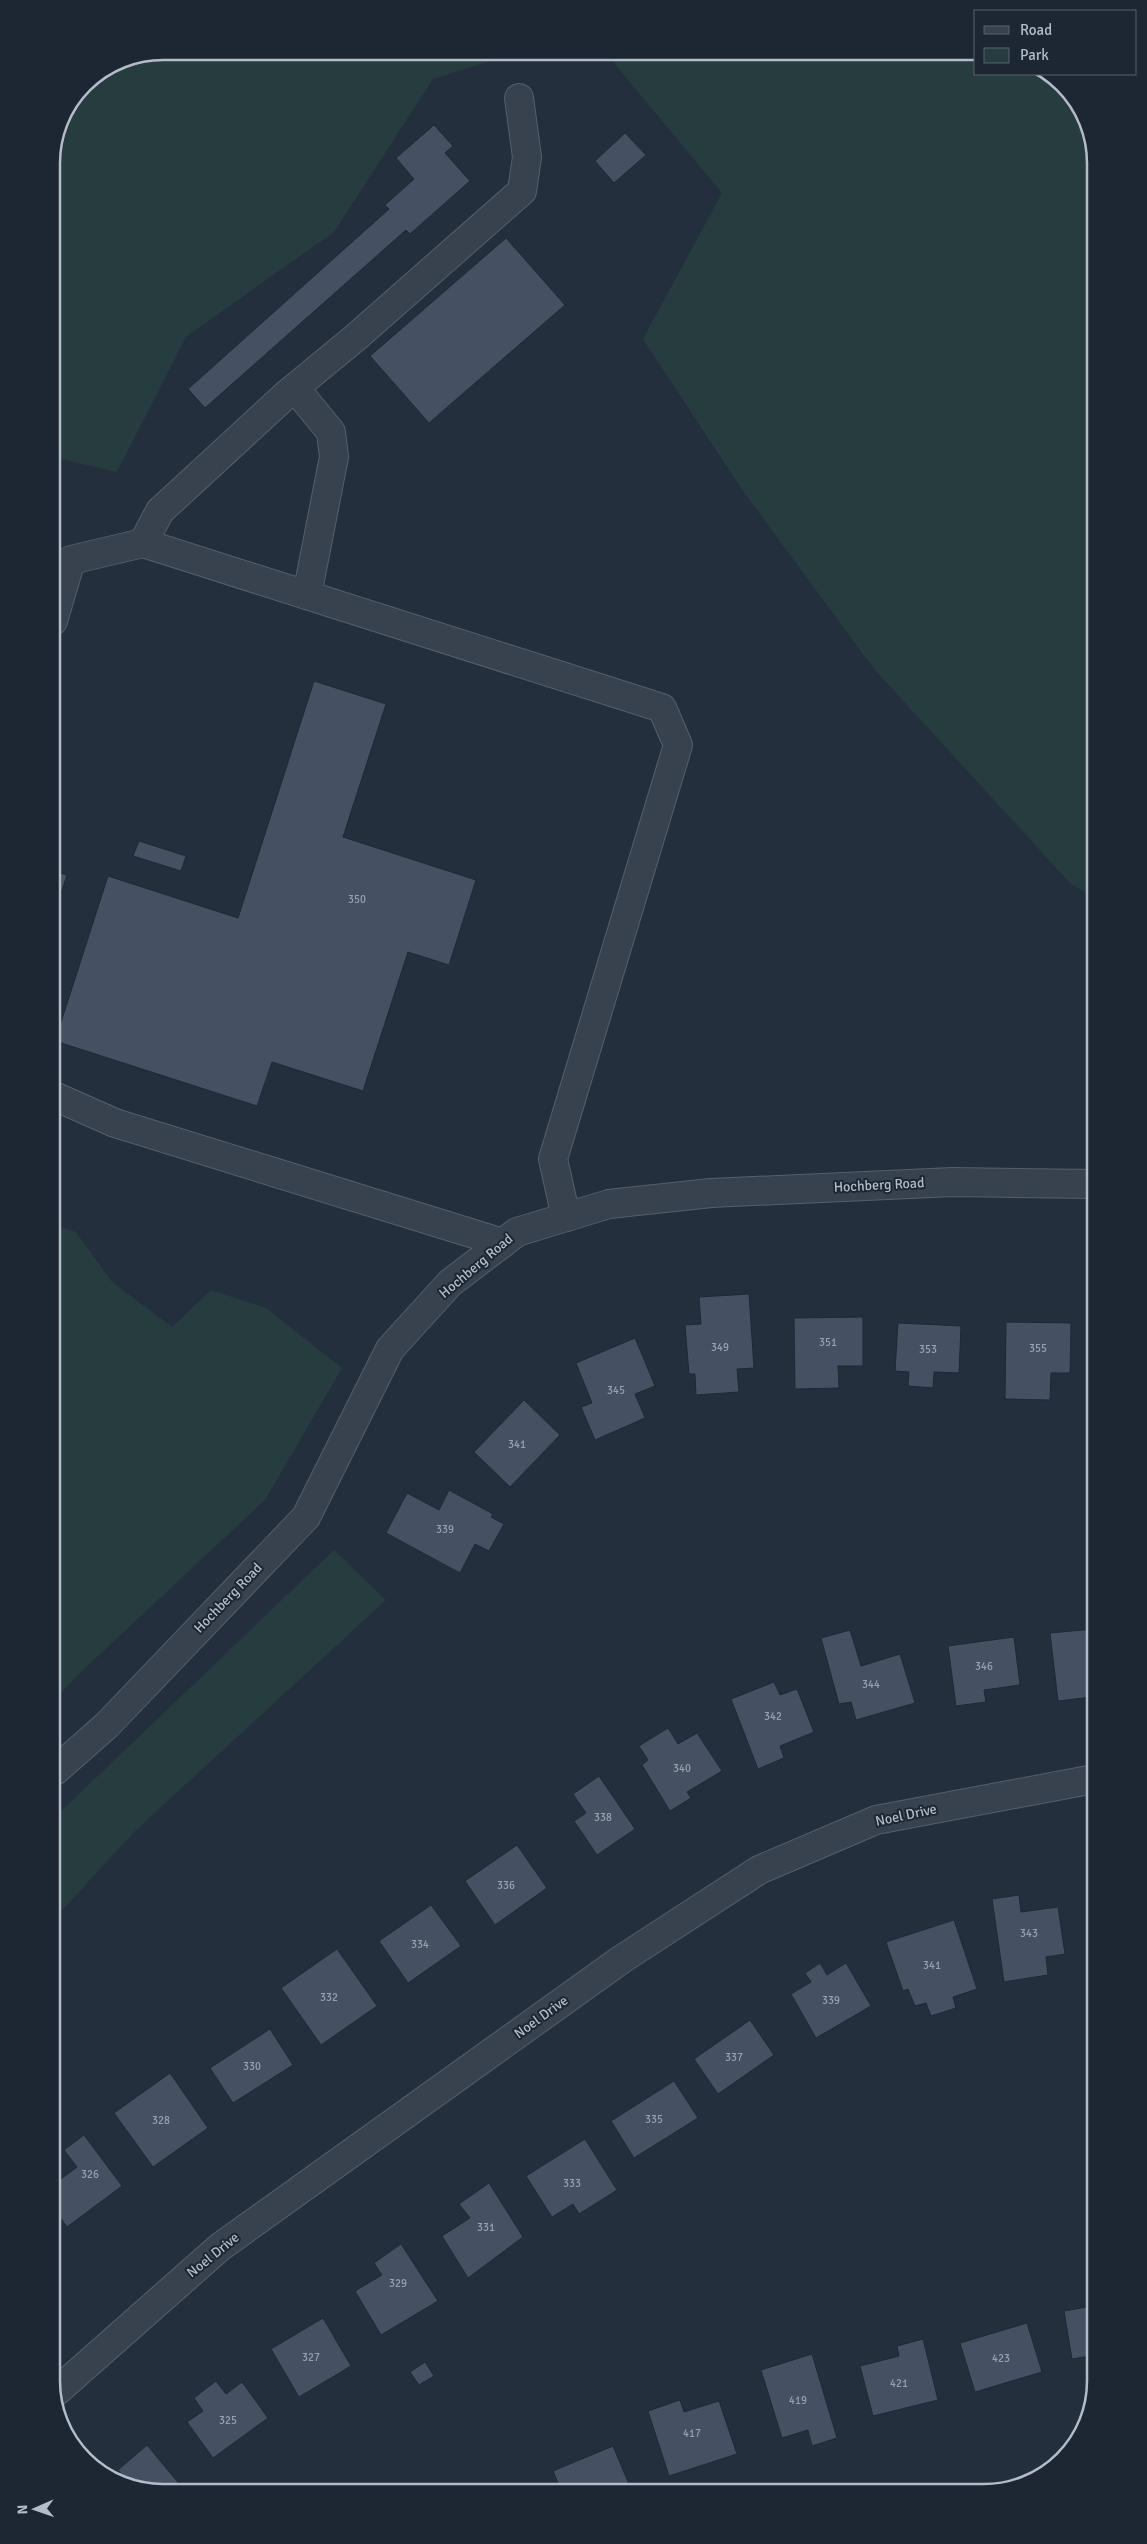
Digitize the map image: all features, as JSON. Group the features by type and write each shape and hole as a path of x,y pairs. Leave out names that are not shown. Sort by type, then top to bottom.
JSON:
{"street":[{"path":"143,544 160,511 288,394 355,338 522,191 527,157 520,98"},
{"path":"288,394 299,394 304,397 331,432 334,457 307,595"},
{"path":"60,596 70,560 143,544 662,708 678,745 553,1159 566,1217"},
{"path":"60,1099 115,1123 502,1243"},
{"name":"Hochberg Road","path":"60,1766 107,1725 306,1517 390,1349 450,1284 517,1232 609,1204 712,1193 953,1182 1087,1184"},
{"name":"Noel Drive","path":"60,2388 220,2247 622,1959 759,1870 876,1820 1087,1780"}],"green space":[{"path":"156,60 493,60 433,79 334,232 186,337 117,472 60,459 60,156 63,136 68,123 81,100 90,90 106,77 123,68 136,63"},
{"path":"611,60 974,60 974,75 1038,75 1057,90 1073,111 1084,136 1087,163 1087,894 1070,883 874,669 743,491 643,339 722,193"},
{"path":"60,1227 76,1232 112,1282 172,1327 211,1290 266,1308 342,1368 265,1500 83,1670 60,1694"},
{"path":"334,1550 386,1600 135,1831 60,1913 60,1812"}],"building":[{"path":"434,125 453,146 445,153 470,181 410,234 406,230 205,408 188,389 389,209 385,205 414,179 396,158"},
{"path":"625,133 646,155 614,183 595,161"},
{"path":"506,238 565,305 429,423 370,356"},
{"path":"314,681 386,704 343,837 476,880 449,965 408,952 363,1091 272,1062 257,1106 60,1043 60,1025 108,876 238,918"},
{"path":"139,841 186,856 181,871 133,856"},
{"path":"60,873 67,875 60,896"},
{"path":"749,1294 754,1368 737,1369 739,1392 696,1395 695,1374 689,1374 685,1325 701,1324 699,1297"},
{"path":"863,1317 863,1366 838,1366 839,1388 795,1389 794,1318"},
{"path":"1006,1322 1071,1323 1070,1373 1051,1373 1050,1400 1005,1399"},
{"path":"898,1323 961,1326 959,1373 934,1372 933,1388 908,1386 909,1372 895,1371"},
{"path":"635,1338 655,1386 635,1394 645,1418 595,1440 581,1407 592,1403 576,1363"},
{"path":"524,1400 560,1435 510,1487 474,1452"},
{"path":"449,1490 493,1514 491,1517 504,1524 489,1551 475,1544 460,1573 386,1533 407,1493 439,1510"},
{"path":"850,1630 861,1666 900,1654 915,1703 856,1720 851,1702 839,1704 821,1638"},
{"path":"1087,1630 1087,1698 1058,1701 1050,1633"},
{"path":"1014,1637 1020,1685 984,1690 986,1702 956,1706 948,1646"},
{"path":"774,1682 780,1695 797,1689 814,1732 780,1746 784,1758 758,1769 731,1699"},
{"path":"668,1728 678,1744 697,1733 722,1771 687,1792 691,1798 670,1811 642,1765 648,1760 639,1746"},
{"path":"599,1776 635,1829 597,1855 574,1821 586,1813 573,1794"},
{"path":"517,1845 547,1888 495,1925 465,1881"},
{"path":"1019,1895 1021,1912 1058,1907 1065,1954 1046,1957 1048,1975 1004,1982 992,1899"},
{"path":"431,1905 461,1946 408,1983 379,1941"},
{"path":"954,1920 977,1989 953,1997 956,2008 931,2016 926,2003 915,2006 908,1989 903,1991 886,1942"},
{"path":"337,1949 377,2006 321,2045 281,1988"},
{"path":"820,1963 827,1975 846,1963 871,2006 816,2038 791,1994 811,1982 805,1973"},
{"path":"750,2020 774,2055 718,2094 694,2059"},
{"path":"270,2029 293,2065 233,2103 210,2068"},
{"path":"170,2073 208,2128 153,2167 114,2113"},
{"path":"674,2081 698,2118 634,2158 611,2121"},
{"path":"84,2135 122,2186 67,2227 60,2217 60,2180 77,2167 64,2150"},
{"path":"585,2139 617,2190 579,2214 573,2204 552,2217 526,2176"},
{"path":"489,2183 523,2237 468,2278 442,2236 470,2218 459,2204"},
{"path":"401,2244 438,2301 381,2335 355,2291 382,2275 374,2263"},
{"path":"1087,2307 1087,2356 1072,2359 1064,2311"},
{"path":"323,2318 351,2366 299,2397 271,2349"},
{"path":"1027,2323 1042,2372 975,2392 960,2343"},
{"path":"923,2339 938,2400 873,2416 860,2366 899,2356 897,2346"},
{"path":"812,2354 837,2438 812,2446 808,2430 782,2438 761,2370"},
{"path":"425,2362 434,2376 419,2385 410,2372"},
{"path":"216,2381 226,2394 242,2382 268,2418 213,2458 187,2422 203,2411 194,2398"},
{"path":"680,2400 684,2412 719,2401 737,2454 669,2476 648,2411"},
{"path":"147,2445 179,2484 156,2484 136,2481 123,2476 118,2470"},
{"path":"613,2446 629,2484 558,2484 553,2471"}]}
